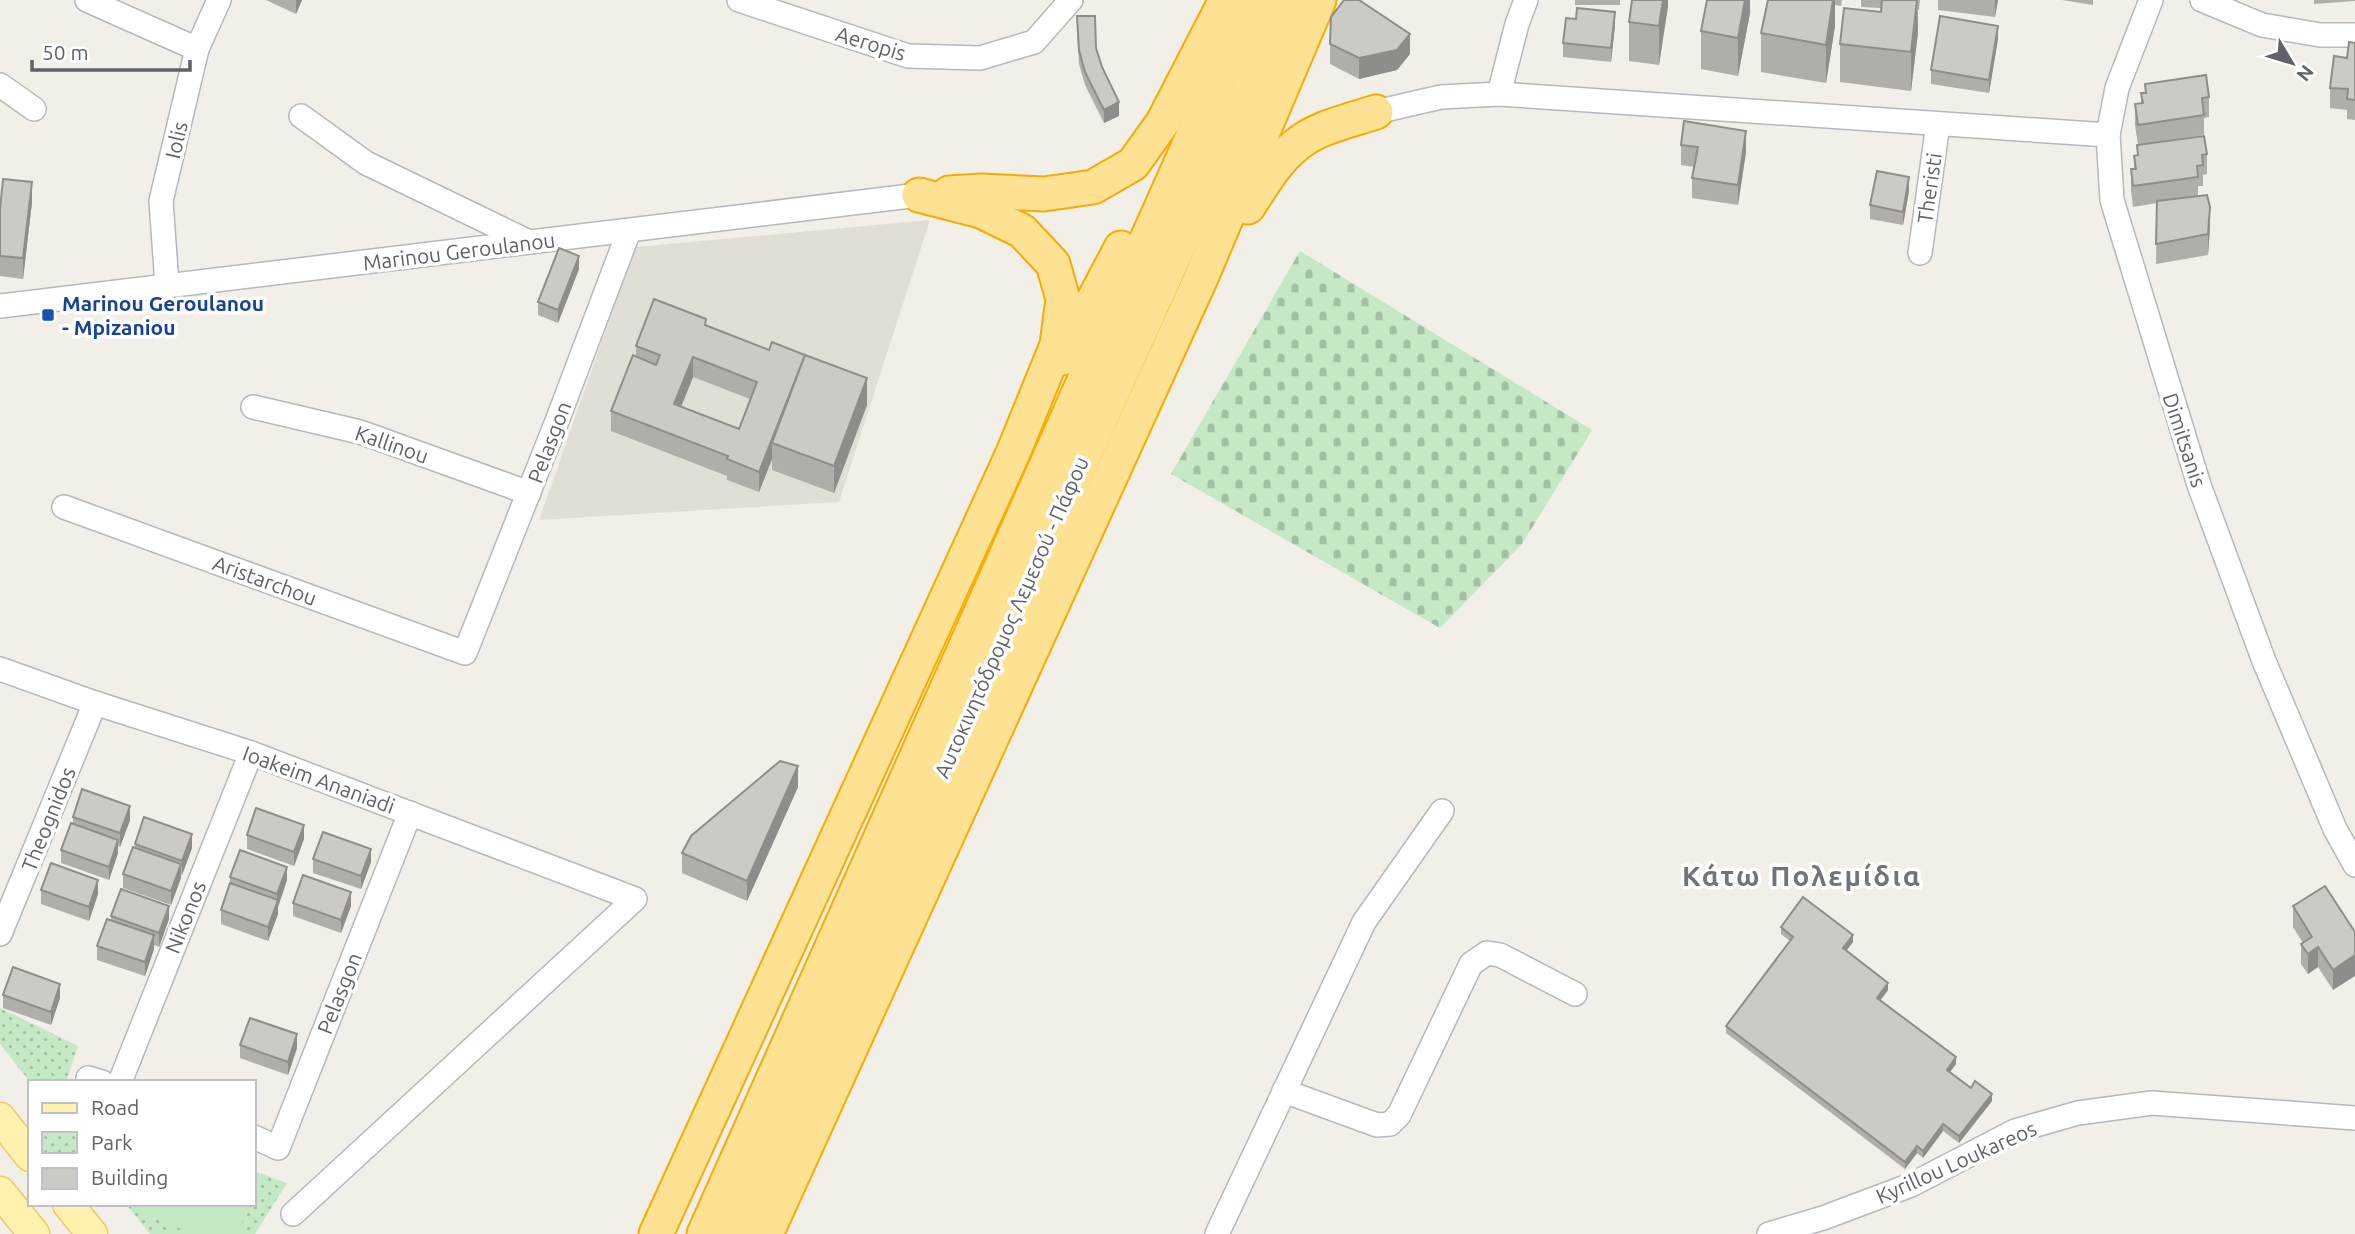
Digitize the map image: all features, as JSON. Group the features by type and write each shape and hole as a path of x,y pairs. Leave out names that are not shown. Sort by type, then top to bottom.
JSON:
{"highway":[{"path":"919,195 982,191 1044,194 1093,187 1133,164 1164,122 1226,0"},
{"name":"Αυτοκινητόδρομος Λεμεσού - Πάφου","path":"704,1234 1221,73 1256,0"},
{"name":"Αυτοκινητόδρομος Λεμεσού - Πάφου","path":"732,1234 1290,0"},
{"path":"766,1234 1200,280 1319,0"},
{"path":"1013,453 1129,232 1221,73"},
{"path":"1200,280 1273,170 1296,145 1328,127 1376,112"},
{"path":"656,1234 1013,453 1057,345 1063,299 1053,264 1022,231 981,211 919,195"}],"main road":[{"path":"0,1118 28,1153"},
{"path":"0,1192 34,1234"},
{"path":"70,1206 92,1234"}],"street":[{"path":"87,0 197,49"},
{"name":"Iolis","path":"167,285 161,201 197,49 219,0"},
{"name":"Aeropis","path":"739,0 908,56 980,58 1034,42 1071,0"},
{"path":"1499,94 1526,0"},
{"name":"Dimitsanis","path":"2151,0 2117,88 2108,135 2112,200 2199,485 2264,661 2335,829 2355,866"},
{"path":"2202,0 2262,25 2320,35 2355,35"},
{"path":"0,85 34,110"},
{"path":"1376,112 1441,97 1499,94 2108,135"},
{"path":"301,116 366,163 529,242"},
{"name":"Theristi","path":"1920,253 1938,124"},
{"name":"Marinou Geroulanou","path":"0,306 919,195"},
{"name":"Pelasgon","path":"465,653 629,231"},
{"name":"Kallinou","path":"253,407 360,432 529,493"},
{"name":"Aristarchou","path":"64,507 465,653"},
{"name":"Ioakeim Ananiadi","path":"0,669 251,753 635,899 293,1214"},
{"name":"Theognidos","path":"0,934 95,703"},
{"name":"Nikonos","path":"121,1080 251,753"},
{"path":"1217,1234 1364,922 1442,811"},
{"name":"Pelasgon","path":"256,1139 278,1147 410,813"},
{"path":"1284,1091 1377,1125 1390,1124 1399,1115 1471,964 1487,953 1500,955 1575,994"},
{"name":"Kyrillou Loukareos","path":"1769,1234 1823,1218 1911,1185 2015,1131 2077,1113 2152,1103 2355,1118"}],"shaded area":[{"path":"930,220 839,502 539,520 635,247"}],"green space":[{"path":"1300,251 1592,430 1522,544 1440,628 1171,474"},
{"path":"0,1008 78,1046 67,1080 28,1080 0,1044"},
{"path":"256,1172 287,1183 255,1234 150,1234 128,1206 256,1206"},
{"path":"139,1206 248,1206 238,1234 195,1234 137,1212"}],"building":[{"path":"1344,0 1359,0 1410,34 1397,50 1359,58 1330,44 1331,17"},
{"path":"1632,0 1663,0 1659,26 1629,22"},
{"path":"1707,0 1745,0 1738,38 1701,31"},
{"path":"1768,0 1833,0 1826,45 1761,33"},
{"path":"1882,0 1917,0 1911,52 1840,44 1844,8 1881,12"},
{"path":"1577,8 1615,12 1611,48 1563,43 1566,18 1576,19"},
{"path":"1077,16 1095,16 1096,48 1119,102 1104,110 1085,72 1079,50"},
{"path":"1940,16 1998,26 1989,80 1931,70"},
{"path":"2349,42 2355,43 2355,100 2347,99 2348,89 2330,88 2334,56 2347,58"},
{"path":"2206,75 2209,97 2202,98 2204,115 2138,125 2135,104 2143,103 2141,93 2146,93 2145,84"},
{"path":"1684,121 1746,131 1738,185 1692,178 1698,147 1681,145"},
{"path":"2204,136 2207,154 2202,155 2203,165 2197,166 2198,177 2133,186 2131,169 2136,169 2134,156 2138,155 2137,145"},
{"path":"1877,171 1909,177 1903,212 1870,205"},
{"path":"3,179 32,182 23,258 0,256"},
{"path":"2207,195 2210,207 2208,234 2156,244 2157,201"},
{"path":"559,248 579,256 558,310 538,302"},
{"path":"654,299 706,319 705,325 769,350 772,342 805,355 759,472 727,459 728,456 611,411 633,355 656,365 660,355 636,346","holes":["693,357 757,382 739,429 674,404"]},
{"path":"805,355 867,378 834,466 772,443"},
{"path":"780,761 798,766 747,881 682,853 691,836"},
{"path":"82,789 130,806 120,833 73,817"},
{"path":"256,808 304,825 294,852 247,835"},
{"path":"144,817 192,834 182,861 135,844"},
{"path":"71,823 118,840 109,867 61,850"},
{"path":"323,832 371,849 361,876 313,859"},
{"path":"133,847 181,864 171,891 123,874"},
{"path":"240,850 287,867 277,894 230,877"},
{"path":"51,863 98,880 89,907 41,890"},
{"path":"303,875 351,892 341,920 293,903"},
{"path":"230,883 278,900 268,927 221,910"},
{"path":"2325,886 2355,932 2355,955 2333,970 2318,947 2308,954 2301,944 2312,937 2293,906"},
{"path":"121,889 169,906 159,933 111,916"},
{"path":"1803,897 1853,935 1843,948 1888,983 1877,998 1956,1057 1947,1070 1971,1088 1975,1081 1992,1094 1959,1136 1943,1124 1923,1151 1917,1146 1905,1162 1726,1026 1793,937 1781,927"},
{"path":"107,919 154,935 145,962 97,946"},
{"path":"13,967 60,984 51,1012 3,995"},
{"path":"250,1018 297,1034 288,1062 240,1045"}],"place":[{"name":"Marinou Geroulanou - Mpizaniou","path":"48,315"}],"district":[{"name":"Κάτω Πολεμίδια","path":"1802,875"}]}
